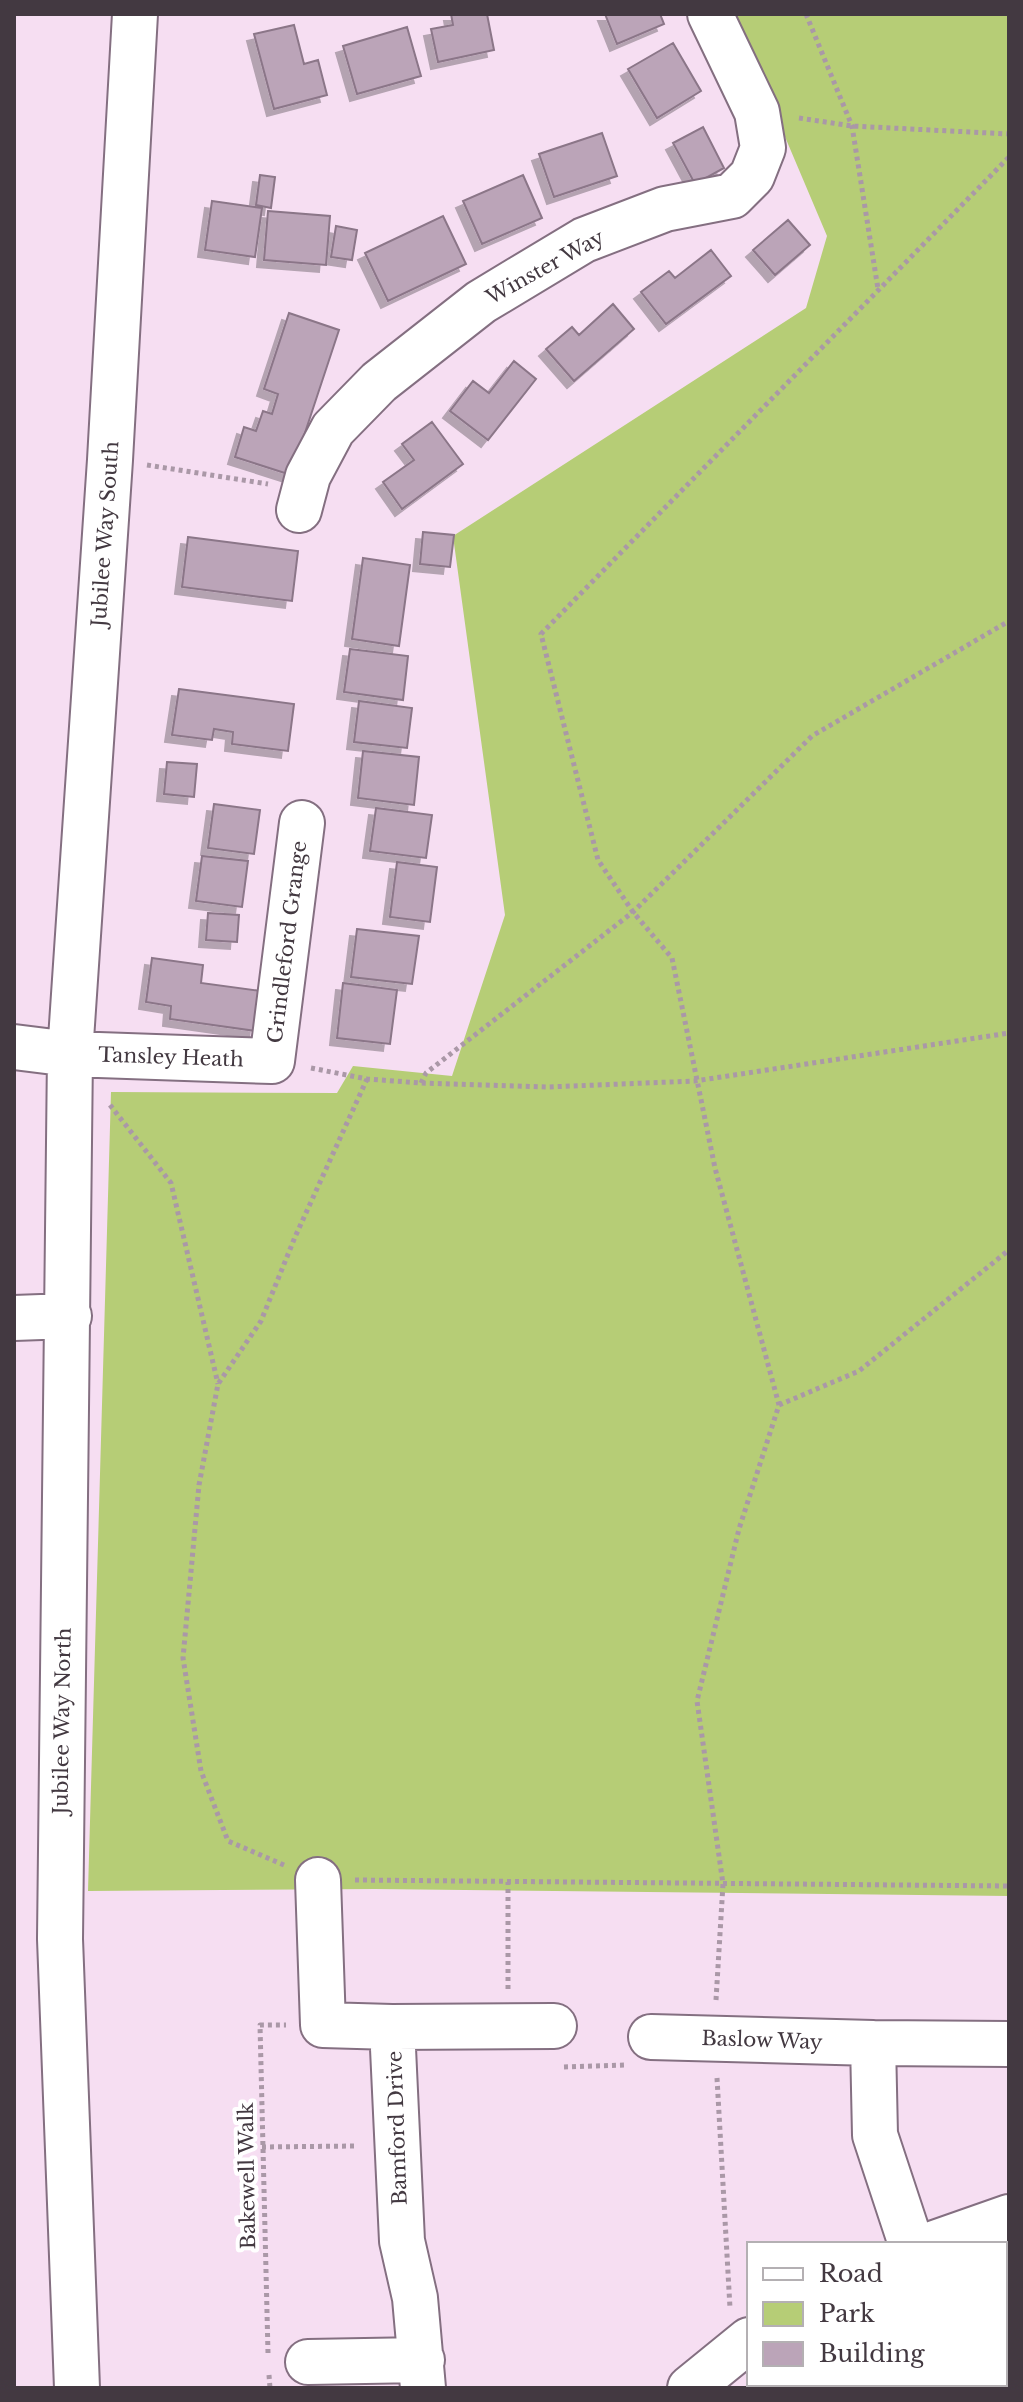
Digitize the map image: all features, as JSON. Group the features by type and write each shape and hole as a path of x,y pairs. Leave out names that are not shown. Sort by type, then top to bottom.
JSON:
{"street":[{"name":"Jubilee Way South","path":"70,1054 110,460 135,14"},
{"name":"Winster Way","path":"302,502 308,476 333,429 379,382 481,302 584,240 665,209 732,196 752,176 763,148 757,112 710,14"},
{"name":"Grindleford Grange","path":"272,1061 302,823"},
{"name":"Tansley Heath","path":"14,1047 70,1054 272,1061"},
{"name":"Jubilee Way North","path":"70,1054 60,1939 77,2388"},
{"path":"14,1318 69,1316"},
{"path":"318,1880 323,2025 392,2027"},
{"name":"Bamford Drive","path":"422,2374 415,2298 402,2241 392,2027 554,2026"},
{"name":"Baslow Way","path":"651,2037 1009,2044"},
{"path":"873,2043 875,2135 910,2242"},
{"path":"938,2242 1009,2217"},
{"path":"690,2388 741,2346"},
{"path":"308,2362 422,2374"}],"path":[{"path":"806,14 852,126 878,290"},
{"path":"757,112 852,126 1009,134"},
{"path":"741,2346 714,2037 723,1884 697,1701 739,1529 779,1405 695,1081 672,958 633,912 598,860 541,634 1009,157"},
{"path":"110,460 238,477 302,502"},
{"path":"421,1083 426,1073 633,912 812,736 1009,621"},
{"path":"272,1061 367,1079 548,1087 695,1081 1009,1033"},
{"path":"367,1079 295,1237 261,1321 218,1384 199,1485 183,1658 201,1771 228,1841 318,1880 1009,1886"},
{"path":"107,1101 171,1183 218,1384"},
{"path":"779,1405 859,1371 1008,1252"},
{"path":"508,1882 508,2025"},
{"name":"Bakewell Walk","path":"270,2388 260,2025 323,2025"},
{"path":"554,2026 556,2067 652,2064 651,2037"},
{"path":"262,2147 398,2145"}],"green space":[{"path":"733,14 1009,14 1009,1896 375,1889 88,1891 111,1092 337,1093 353,1066 452,1076 505,915 453,536 806,308 827,236"}],"building":[{"path":"451,14 487,14 494,50 438,62 431,29 453,25"},
{"path":"605,14 660,14 664,24 617,44"},
{"path":"294,25 304,64 318,60 327,95 274,109 254,34"},
{"path":"407,27 421,76 357,94 343,46"},
{"path":"673,43 701,91 657,118 628,69"},
{"path":"703,127 724,168 695,184 673,143"},
{"path":"602,133 617,176 554,197 539,154"},
{"path":"260,175 275,177 271,208 256,205"},
{"path":"523,175 542,218 482,244 463,201"},
{"path":"212,201 262,208 255,257 205,250"},
{"path":"268,211 330,216 326,265 264,260"},
{"path":"443,216 466,264 388,301 365,253"},
{"path":"788,220 810,245 775,275 753,250"},
{"path":"336,226 357,230 352,260 331,257"},
{"path":"711,250 731,276 666,324 641,292 669,271 675,278"},
{"path":"613,304 634,329 574,381 546,349 572,327 579,335"},
{"path":"289,313 339,330 291,475 235,457 244,427 256,431 263,411 272,414 278,394 264,389"},
{"path":"514,361 536,379 488,440 450,411 473,381 489,393"},
{"path":"432,422 463,464 402,509 383,482 414,460 402,444"},
{"path":"423,532 454,535 450,567 420,564"},
{"path":"188,537 298,551 292,601 182,587"},
{"path":"363,558 410,565 399,646 352,639"},
{"path":"350,649 408,656 403,700 344,692"},
{"path":"179,689 294,704 288,751 232,744 233,732 214,729 212,740 172,735"},
{"path":"359,701 412,708 407,748 354,742"},
{"path":"363,751 419,757 414,805 358,798"},
{"path":"167,762 197,764 194,797 164,794"},
{"path":"214,804 260,810 254,854 208,848"},
{"path":"376,808 432,815 426,858 370,851"},
{"path":"202,856 248,861 242,907 196,901"},
{"path":"397,862 437,867 430,922 390,917"},
{"path":"208,913 239,915 237,942 206,940"},
{"path":"357,929 419,936 412,984 351,977"},
{"path":"152,958 203,965 201,983 261,991 256,1031 170,1019 171,1006 146,1002"},
{"path":"343,983 397,990 390,1044 337,1038"}]}
